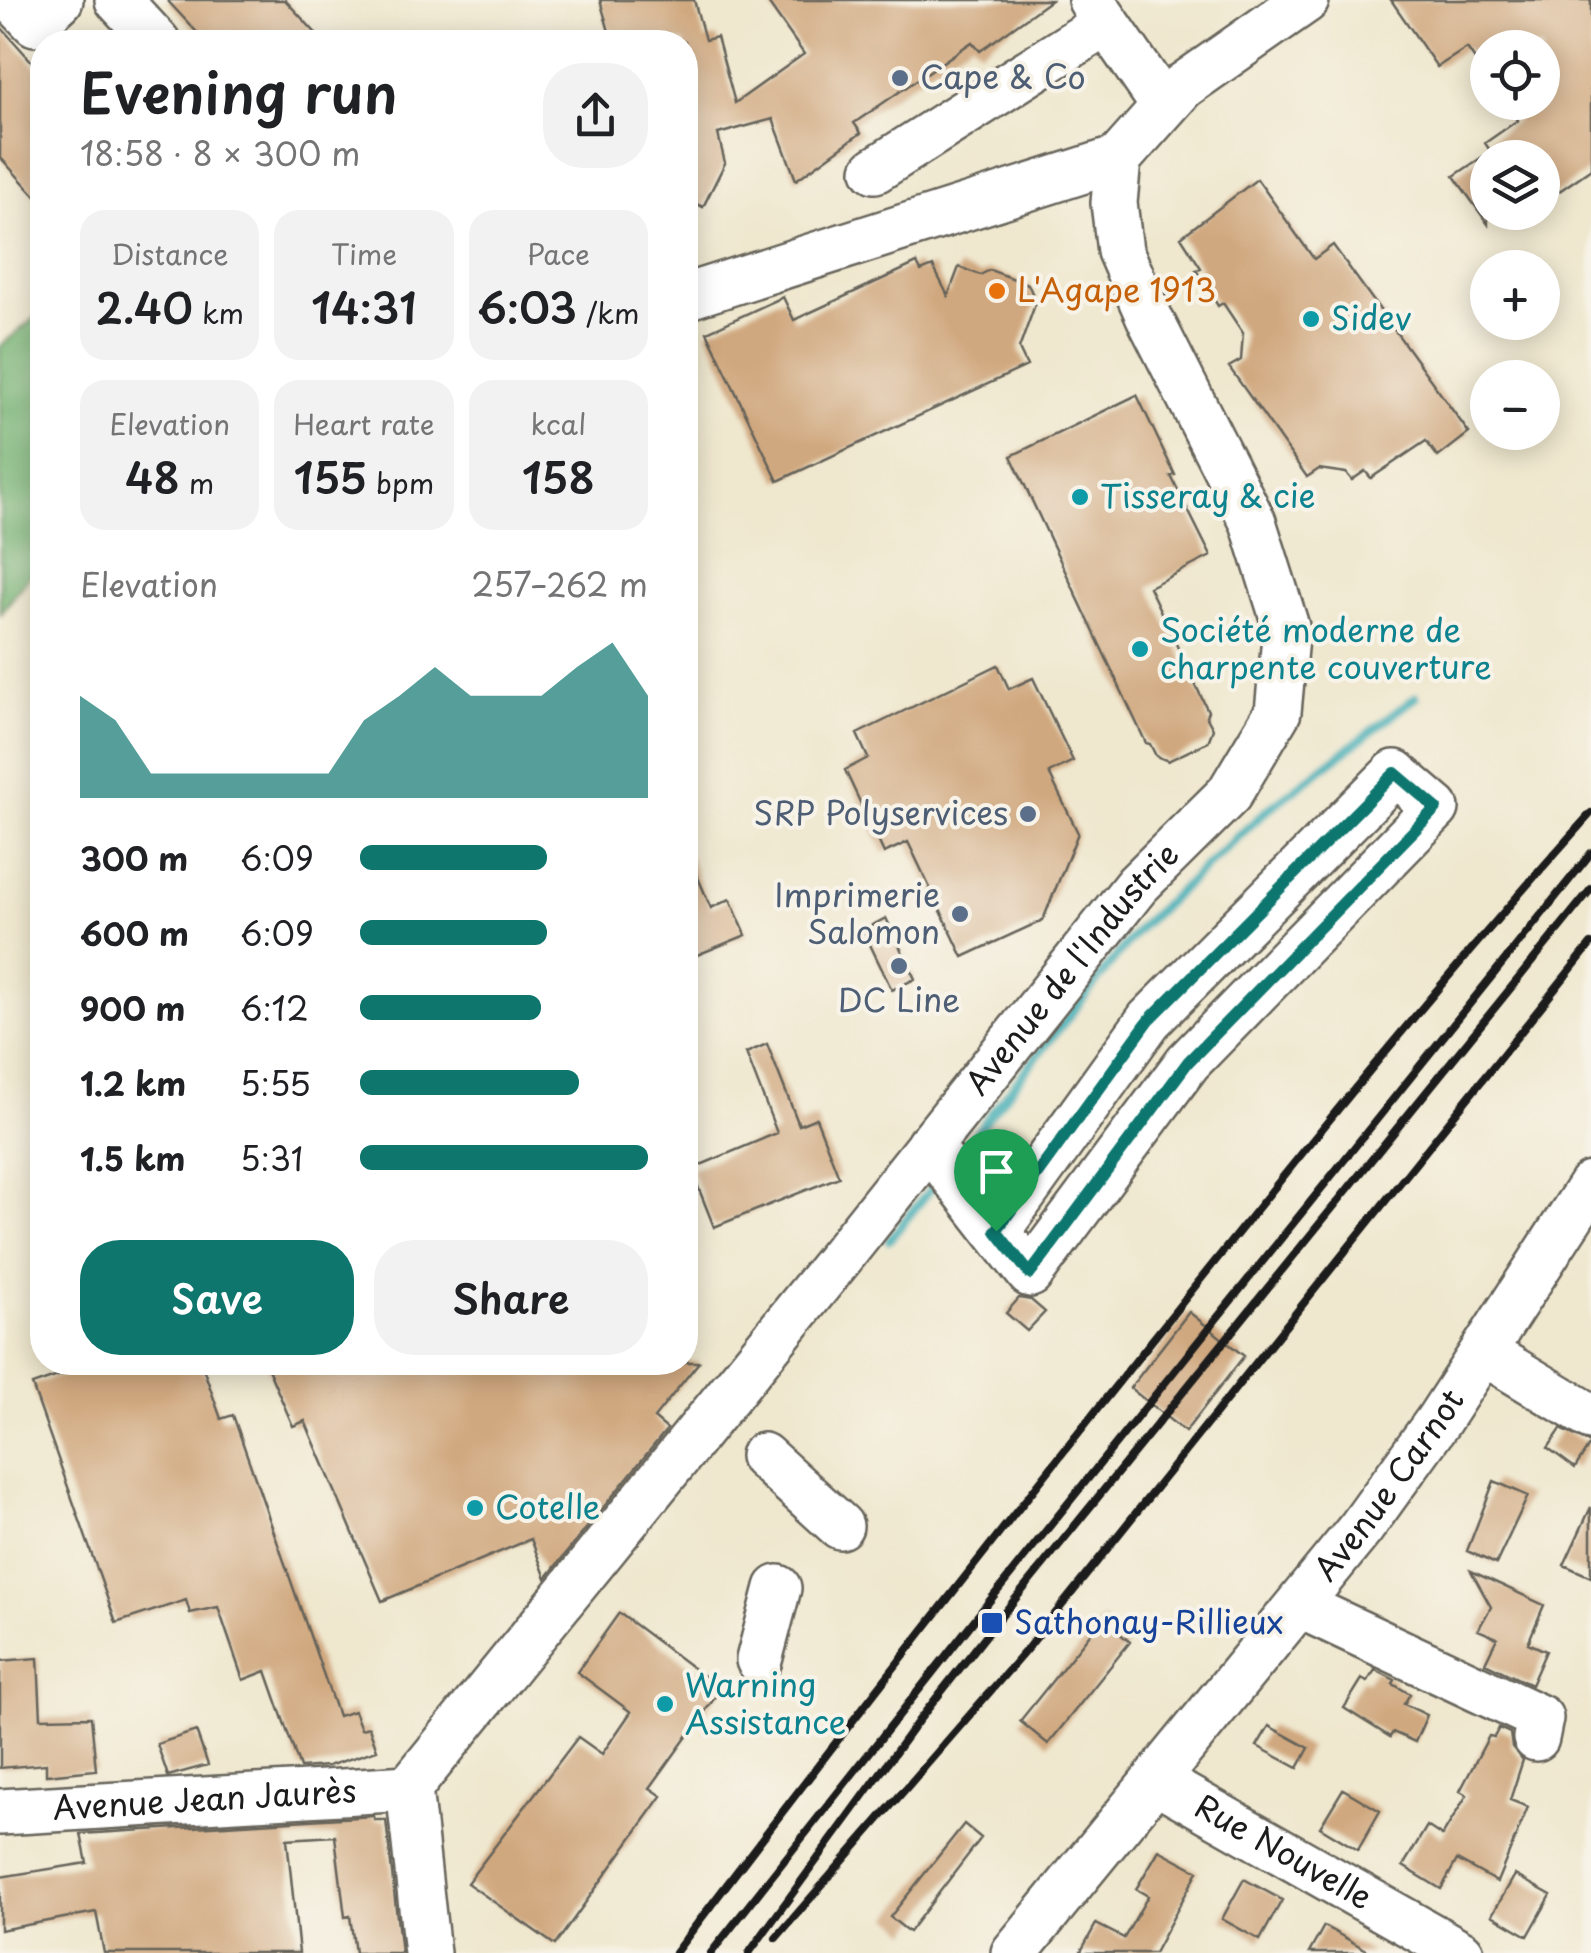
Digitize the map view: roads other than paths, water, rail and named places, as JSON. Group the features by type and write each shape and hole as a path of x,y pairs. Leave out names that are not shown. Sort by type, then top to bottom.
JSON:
{"street":[{"path":"118,0 146,30"},
{"path":"698,294 1118,158 1183,86 1306,0"},
{"path":"875,170 1098,11 1164,106"},
{"name":"Avenue de l'Industrie","path":"409,1788 1137,885 1228,794 1278,712 1286,628 1253,522 1150,319 1120,251 1114,203 1118,158"},
{"path":"930,1145 996,1231 1030,1274 1188,1062 1436,808 1395,773 1149,1020 996,1231"},
{"name":"Avenue Carnot","path":"1014,1953 1360,1528 1483,1352 1591,1185"},
{"path":"1483,1352 1591,1417"},
{"path":"763,1456 840,1526"},
{"path":"759,1660 778,1588"},
{"path":"1299,1605 1540,1718 1536,1738"},
{"name":"Rue Nouvelle","path":"1157,1781 1432,1946"},
{"path":"409,1788 427,1953"},
{"name":"Avenue Jean Jaurès","path":"0,1812 409,1788"}],"waterway":[{"path":"957,1156 1140,927 1266,811 1416,697"},
{"path":"889,1240 938,1180"}],"railway":[{"path":"675,1953 908,1650 1254,1213 1420,1011 1591,813"},
{"path":"711,1953 1591,853"},
{"path":"749,1953 919,1720 991,1629 1591,889"},
{"path":"776,1938 1027,1649 1591,944"}],"place":[{"name":"Cape & Co","path":"900,78"},
{"name":"L'Agape 1913","path":"997,291"},
{"name":"Sidev","path":"1311,319"},
{"name":"Tisseray & cie","path":"1080,497"},
{"name":"Société moderne de charpente couverture","path":"1140,649"},
{"name":"SRP Polyservices","path":"1028,814"},
{"name":"Imprimerie Salomon","path":"960,914"},
{"name":"DC Line","path":"899,966"},
{"name":"Cotelle","path":"475,1508"},
{"name":"Sathonay-Rillieux","path":"992,1623"},
{"name":"Warning Assistance","path":"665,1704"}]}
